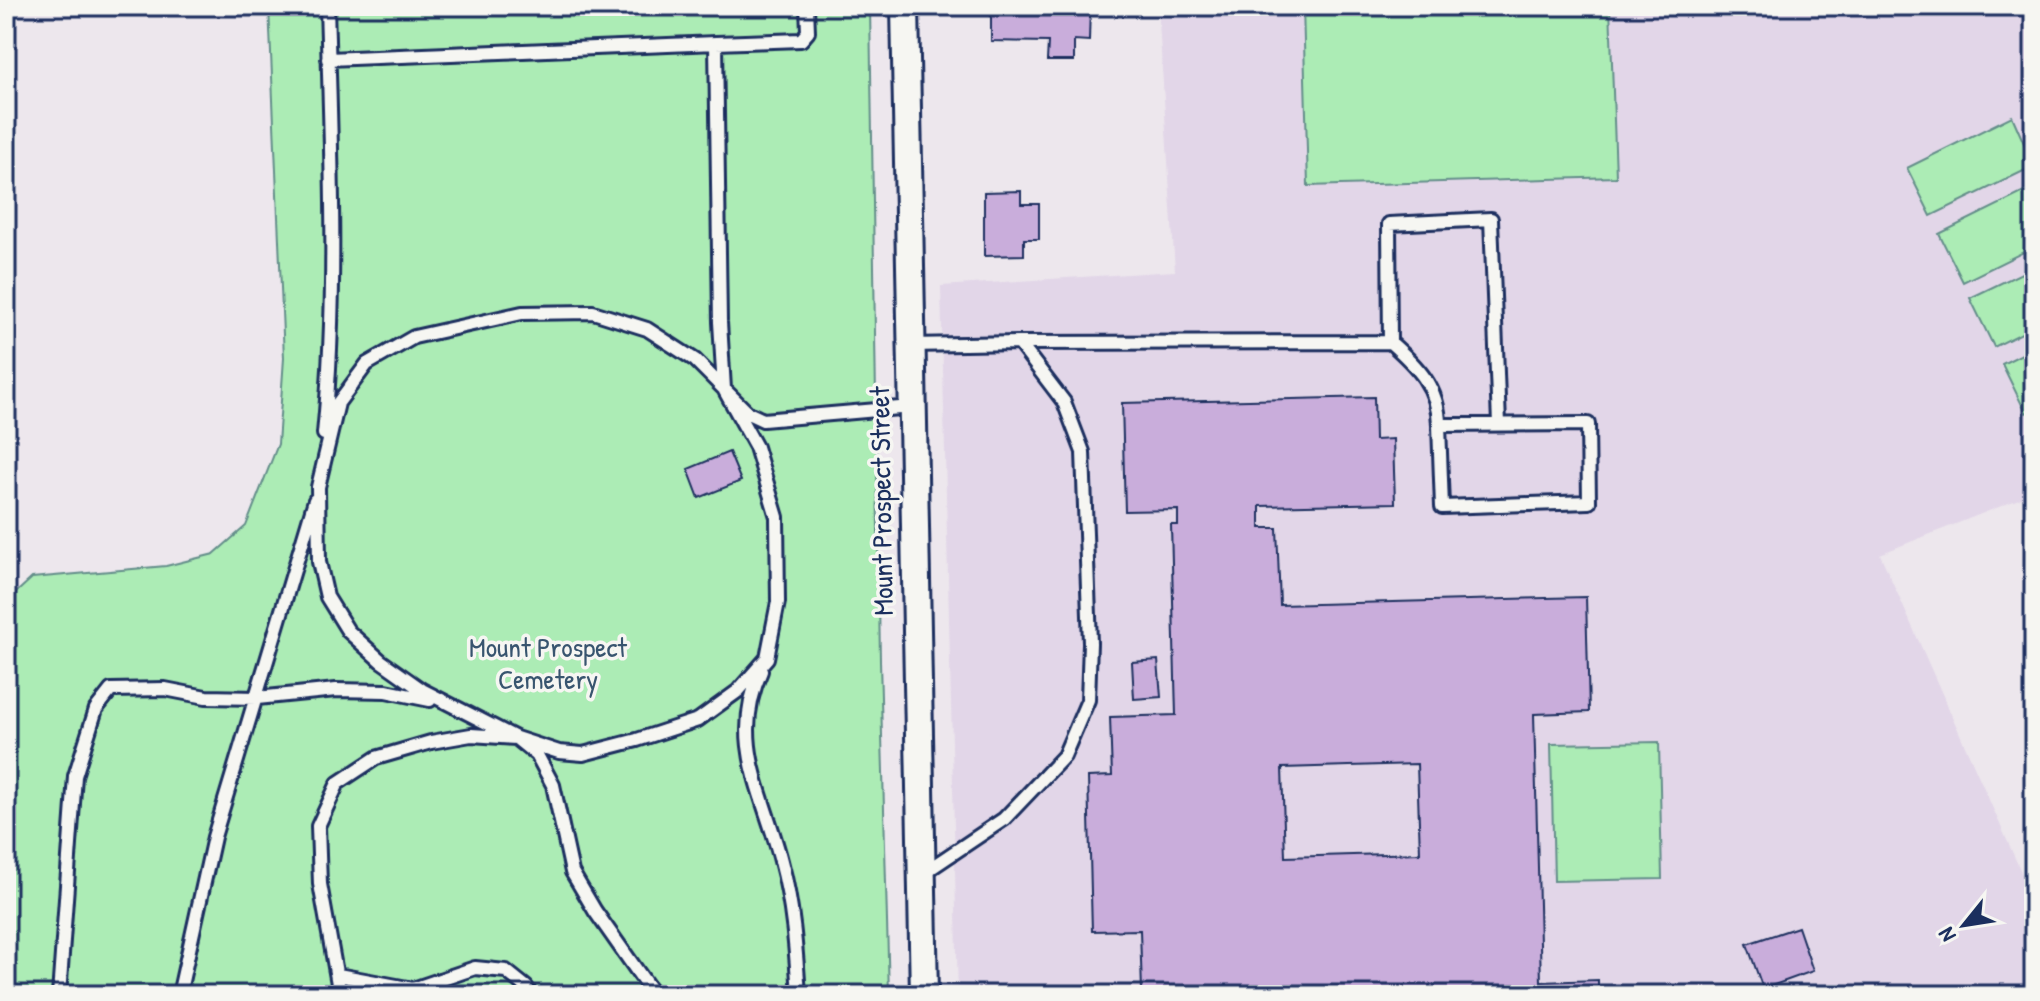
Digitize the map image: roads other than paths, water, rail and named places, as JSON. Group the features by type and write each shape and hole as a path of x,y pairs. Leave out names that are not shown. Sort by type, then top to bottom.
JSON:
{"street":[{"name":"Mount Prospect Street","path":"905,6 924,995"}],"lane":[{"path":"327,6 334,280 331,365 318,487 319,562 327,597 348,631 422,690 516,738 559,752 583,754 698,720 738,691 767,658"},
{"path":"328,59 801,40 808,32 807,6"},
{"path":"716,43 720,322 724,389 756,447 777,517 778,602 767,658 752,690 747,713 748,749 758,795 781,860 796,933 799,995"},
{"path":"1390,342 1389,224 1491,219 1499,424"},
{"path":"179,995 214,837 318,487 338,403 367,364 414,337 522,313 593,312 647,329 695,360 748,413 763,420 911,407"},
{"path":"910,345 1390,342 1416,365 1433,389 1439,425 1442,507 1589,502 1588,424 1439,425"},
{"path":"922,874 1014,809 1064,756 1088,700 1090,643 1083,452 1064,402 1019,343"},
{"path":"59,995 75,776 96,709 111,690 165,689 206,697 257,698 336,690 386,691 449,704"},
{"path":"340,995 320,884 318,826 338,783 376,758 431,742 471,735 516,738 537,755 553,785 572,872 595,911 654,995"},
{"path":"338,975 420,991 475,968 506,971 531,995"}],"park label":[{"name":"Mount Prospect Cemetery","path":"548,663"}]}
